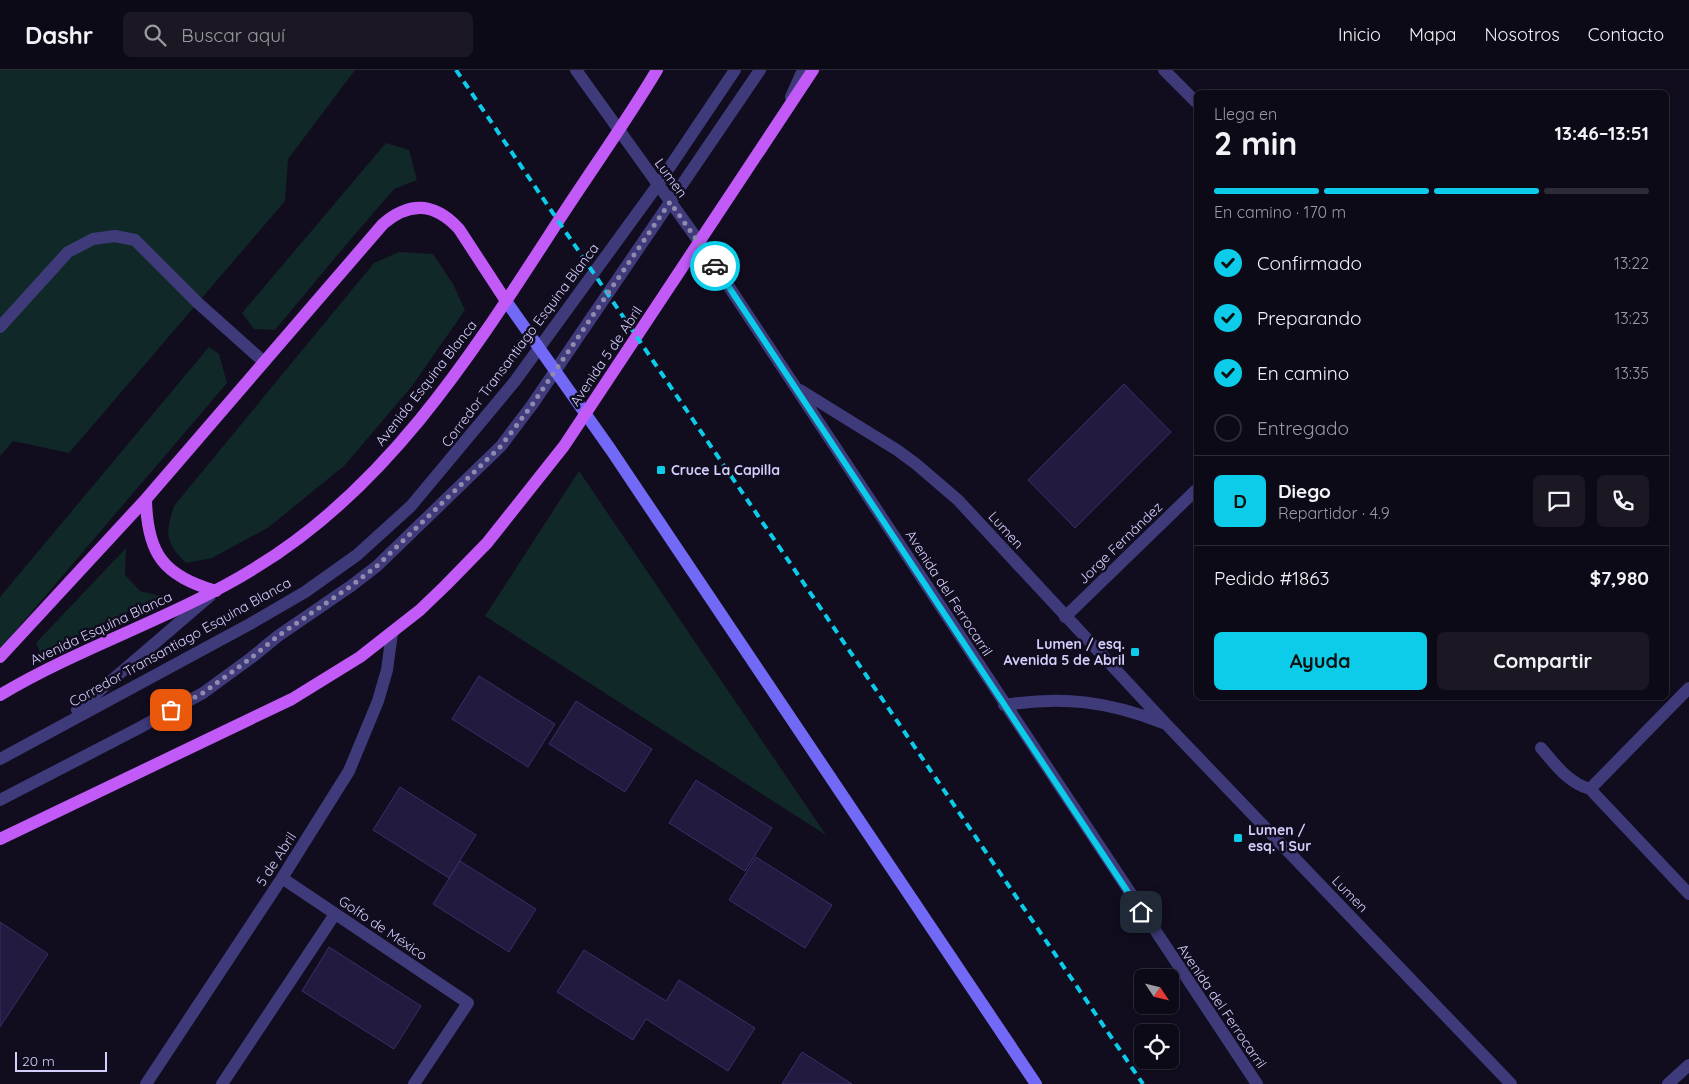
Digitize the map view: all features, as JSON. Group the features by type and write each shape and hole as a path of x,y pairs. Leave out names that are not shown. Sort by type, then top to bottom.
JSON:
{"main road":[{"name":"Avenida Esquina Blanca","path":"0,695 67,658 216,591 256,568 328,516 394,451 455,376 657,70"},
{"name":"Avenida 5 de Abril","path":"392,633 440,591 487,543 564,446 700,243 812,70"},
{"path":"0,657 146,498 383,224 402,210 425,208 438,212 450,219 459,229 506,301 585,413 1036,1084"},
{"path":"146,498 146,517 150,536 160,558 180,576 197,585 216,591"},
{"path":"0,839 292,699 360,657 392,633"}],"street":[{"path":"576,70 618,130"},
{"name":"Corredor Transantiago Esquina Blanca","path":"0,759 250,624 305,592 357,555 411,506 479,426 539,348 657,186 735,70"},
{"path":"0,800 203,693 278,636 377,566 501,446 532,405 760,70"},
{"path":"786,111 803,70"},
{"path":"1164,70 1194,100"},
{"name":"Lumen","path":"618,130 700,243"},
{"path":"0,327 68,252 93,240 115,236 134,240 198,303 264,362"},
{"name":"Avenida del Ferrocarril","path":"700,243 1004,705 1257,1084"},
{"name":"Lumen","path":"795,388 897,450 936,480 958,500 1167,725 1511,1084"},
{"name":"Jorge Fernández","path":"1065,617 1194,492"},
{"path":"58,726 216,591"},
{"name":"5 de Abril","path":"146,1084 282,878 353,762 385,678 392,633"},
{"path":"1590,788 1689,688"},
{"name":"Lumen","path":"1004,705 1037,700 1071,700 1104,704 1136,712 1167,725"},
{"path":"1541,748 1579,786 1590,788 1689,894"},
{"name":"Golfo de México","path":"282,878 468,1003 414,1084"},
{"path":"222,1084 335,914"},
{"path":"1668,1084 1689,1065"}],"green space":[{"path":"0,70 355,70 288,159 285,201 69,453 13,441 0,456"},
{"path":"386,143 409,150 417,180 394,189 275,330 254,329 242,313"},
{"path":"399,252 433,254 453,284 465,310 412,386 345,465 269,527 212,558 186,563 174,549 169,537 169,524 174,506 374,263"},
{"path":"209,347 219,354 227,383 0,649 0,597"},
{"path":"579,471 826,835 485,616"},
{"path":"126,548 125,575 140,591 161,596 41,654 36,643"}],"building":[{"path":"1124,384 1171,432 1075,528 1028,480"},
{"path":"479,676 555,724 528,767 452,719"},
{"path":"576,701 652,749 625,792 549,744"},
{"path":"696,780 772,828 745,871 669,823"},
{"path":"400,787 476,835 449,878 373,830"},
{"path":"756,857 832,905 805,948 729,900"},
{"path":"460,861 536,909 509,952 433,904"},
{"path":"0,922 48,954 0,1027"},
{"path":"329,947 421,1006 394,1049 302,991"},
{"path":"584,950 666,1001 679,980 755,1028 728,1071 646,1019 633,1040 557,992"},
{"path":"802,1052 852,1084 782,1084"}],"railway":[{"path":"456,70 1143,1084"}],"way so far":[{"path":"171,710 203,693 278,636 377,566 476,468 501,446 532,405 670,202 715,266"}],"place":[{"name":"Cruce La Capilla","path":"661,470"},
{"name":"Lumen / esq. Avenida 5 de Abril","path":"1135,652"},
{"name":"Lumen / esq. 1 Sur","path":"1238,838"}],"route":[{"path":"715,266 1141,912"}]}
